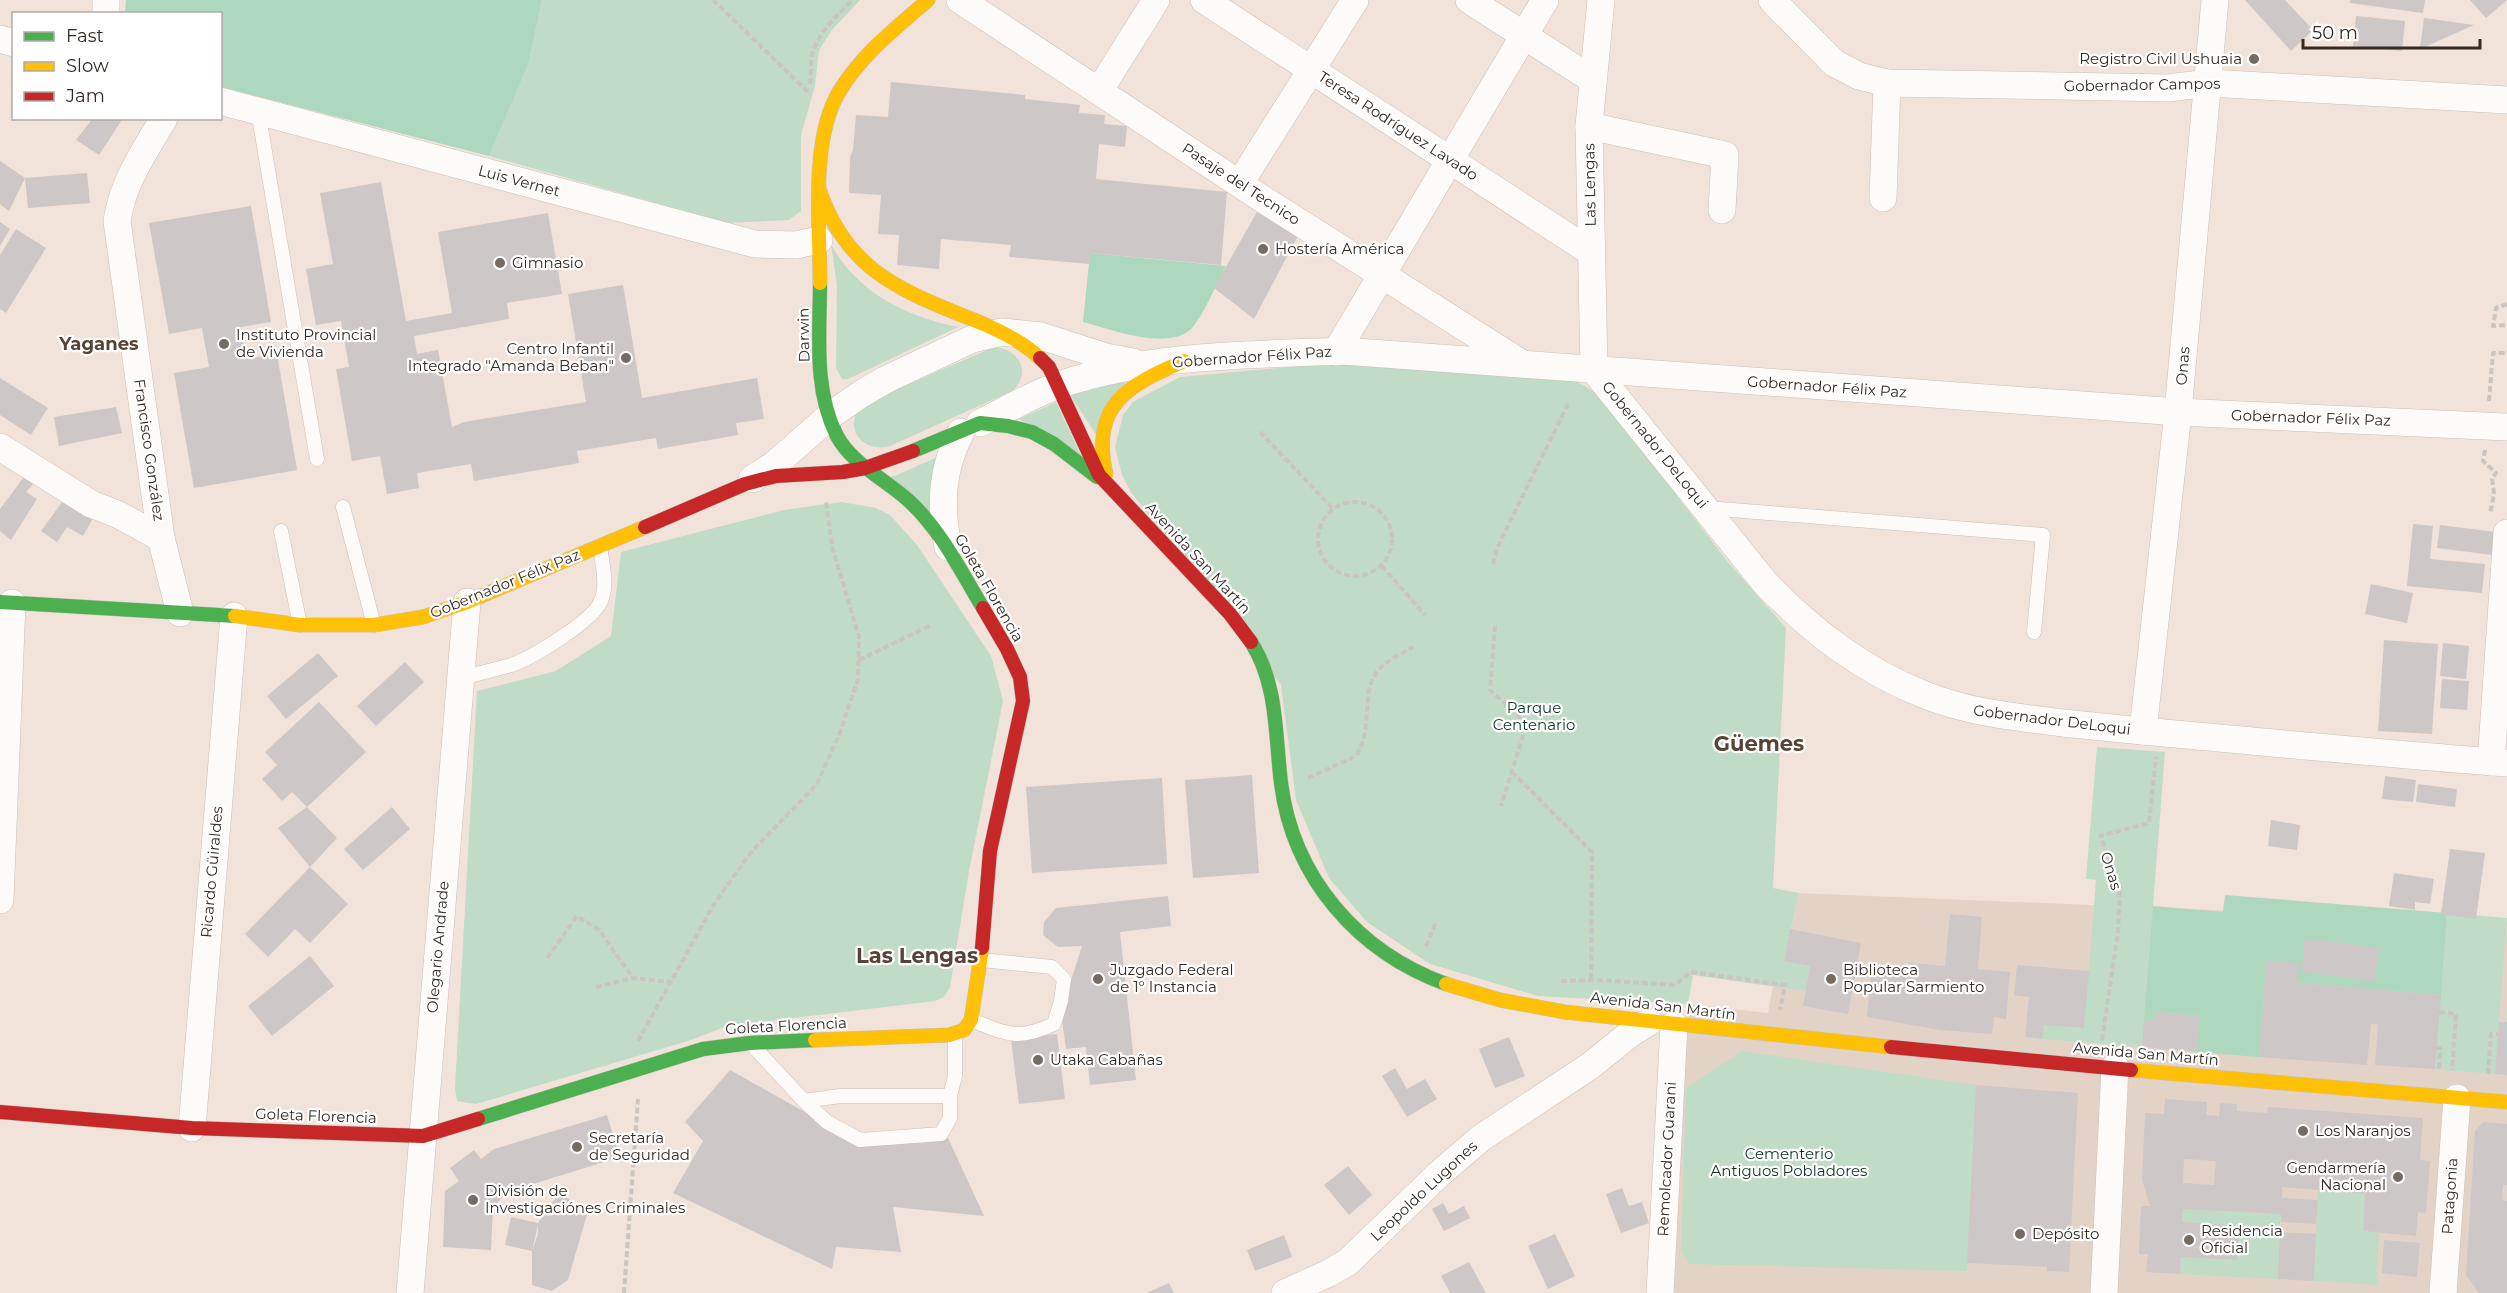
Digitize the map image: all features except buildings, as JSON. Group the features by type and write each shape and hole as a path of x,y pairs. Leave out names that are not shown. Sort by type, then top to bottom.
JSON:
{"main road":[{"name":"Darwin","path":"865,468 849,454 837,435 822,390 819,189 823,136 830,111 850,76 874,50 928,0"},
{"name":"Darwin","path":"819,189 833,224 848,247 869,268 893,285 931,304 1002,332"},
{"path":"1002,332 1039,355 1059,385"},
{"path":"1110,487 1103,465 1101,443 1106,424 1115,405 1129,388 1184,361"},
{"name":"Avenida San Martín","path":"1059,385 1092,462 1110,487 1230,614 1260,656 1268,678 1284,802 1291,831 1304,862 1322,892 1345,921 1371,945 1402,965 1439,982 1520,1005 1662,1023 1804,1040 2108,1057 2507,1102"},
{"name":"Avenida San Martín","path":"970,428 1008,426 1032,432 1054,444 1110,487"},
{"name":"Gobernador Félix Paz","path":"6,603 234,616 300,625 374,625 423,617 467,602 745,484 776,476 865,468 970,428"},
{"name":"Goleta Florencia","path":"865,468 908,500 937,531 1007,649 1020,677 1023,701 990,851 981,960 970,1020"},
{"path":"955,1033 963,1030 970,1020"},
{"name":"Goleta Florencia","path":"0,1112 192,1128 423,1136 640,1070 703,1048 750,1043 955,1033"}],"street":[{"name":"Pasaje del Tecnico","path":"960,0 1250,190 1524,365"},
{"path":"1099,91 1156,0"},
{"name":"Teresa Rodríguez Lavado","path":"1204,0 1592,252"},
{"path":"1250,190 1311,69 1354,0"},
{"path":"1469,0 1593,80"},
{"path":"1336,352 1545,0"},
{"name":"Las Lengas","path":"1594,370 1589,126 1601,0"},
{"name":"Gobernador Campos","path":"1772,0 1834,63 1859,76 1887,83 2168,88 2209,82 2507,100"},
{"name":"Onas","path":"2151,732 2215,0"},
{"path":"1883,198 1887,83"},
{"name":"Luis Vernet","path":"222,102 755,244 796,245 819,240"},
{"name":"Francisco González","path":"163,120 126,183 117,221 161,538 180,613"},
{"path":"1589,126 1725,155 1722,210"},
{"name":"Gobernador Félix Paz","path":"745,484 793,450 831,415 885,380 965,342 1002,332 1041,336 1106,357 1147,364"},
{"name":"Gobernador Félix Paz","path":"970,428 1059,385 1147,364 1260,354 1336,352 2178,412 2497,426"},
{"name":"Gobernador DeLoqui","path":"1594,370 1766,584 1810,628 1859,662 1924,695 1993,715 2151,732 2499,763"},
{"path":"948,547 943,521 943,482 949,456 970,428"},
{"path":"0,447 91,504 117,514 161,538"},
{"path":"2499,763 2507,533"},
{"name":"Olegario Andrade","path":"410,1293 467,602"},
{"path":"0,900 6,603"},
{"name":"Ricardo Güiraldes","path":"192,1128 234,616"},
{"name":"Leopoldo Lugones","path":"1285,1293 1329,1274 1348,1262 1474,1144 1590,1066 1630,1033 1662,1023"},
{"name":"Remolcador Guarani","path":"1660,1293 1662,1023"},
{"path":"2104,1293 2108,1057"},
{"name":"Patagonia","path":"2443,1293 2457,1098"}],"lane":[{"path":"258,111 317,459"},
{"path":"343,507 374,625"},
{"path":"1705,508 2043,535 2034,632"},
{"path":"281,531 300,625"},
{"path":"461,678 512,664 534,654 590,617 601,603 605,589 600,546"},
{"path":"970,1020 1005,1034 1032,1034 1054,1024 1061,1001 1064,979 1052,967 981,960"},
{"path":"750,1043 804,1101 827,1122 860,1140 941,1134 950,1118 950,1096 955,1076 955,1033"},
{"path":"804,1101 840,1095 950,1096"}],"path":[{"path":"713,0 808,92"},
{"path":"2507,304 2496,308 2493,326 2507,325"},
{"path":"2507,353 2493,353 2497,426 2483,461 2496,473 2492,479 2494,494 2488,522 2507,533"},
{"path":"1493,564 1497,548 1568,404"},
{"path":"1260,432 1333,509"},
{"path":"624,1293 640,1070 638,1041 714,904 752,851 818,784 841,730 858,680 859,637 832,546 828,522 827,472"},
{"path":"1344,503 1369,504 1379,511 1388,520 1393,544 1382,566 1360,577 1336,572 1320,554 1319,529 1324,518 1344,503"},
{"path":"1382,566 1425,615"},
{"path":"858,661 931,625"},
{"path":"1495,626 1490,690 1527,723 1501,806"},
{"path":"1300,781 1356,756 1365,734 1368,715 1367,698 1376,674 1389,662 1413,647"},
{"name":"Onas","path":"2108,1057 2120,888 2100,836 2149,823 2151,732"},
{"path":"1512,772 1592,852 1591,980"},
{"path":"548,958 577,916 599,930 633,978"},
{"path":"1423,952 1436,922"},
{"path":"1554,982 1591,980 1675,985 1691,972 1785,985"},
{"path":"596,987 633,978 670,982"},
{"path":"2439,1012 2456,1014 2452,1070"},
{"path":"2488,1074 2491,1034 2498,1034"},
{"path":"2436,1048 2440,1048 2439,1069"}],"shaded area":[{"path":"1799,893 2507,922 2507,1293 1662,1293 1675,1275 1688,1004 1768,1013 1773,986 1805,991 1784,961"}],"green space":[{"path":"126,0 542,0 528,65 489,156 222,87 222,12 125,12"},
{"path":"542,0 860,0 832,30 819,50 815,85 801,135 801,211 789,220 727,223 489,156 528,65"},
{"path":"831,244 854,276 885,300 920,317 958,327 848,379 842,379 836,368 837,285"},
{"path":"1090,253 1226,266 1206,307 1192,328 1182,335 1169,338 1139,337 1083,322"},
{"path":"994,347 1010,352 1020,363 1021,377 1012,391 890,446 871,446 858,436 854,429 854,421 863,404"},
{"name":"Parque Centenario","path":"1321,364 1350,364 1576,381 1598,394 1728,562 1786,628 1773,888 1799,893 1784,960 1810,966 1805,991 1693,975 1688,1004 1538,996 1430,964 1367,922 1329,878 1296,800 1281,685 1131,492 1122,475 1115,447 1123,415 1133,402 1180,377"},
{"path":"1126,381 1097,436 1071,396 1087,389"},
{"path":"1056,402 1082,458 1019,419"},
{"path":"940,456 939,523 890,478"},
{"path":"841,502 876,508 890,515 917,545 991,656 1003,701 969,871 950,987 944,997 935,1001 727,1026 691,1040 476,1104 457,1101 455,1088 477,691 556,671 611,636 621,552 784,510"},
{"path":"2097,747 2165,752 2142,1047 2042,1039 2044,1025 2084,1028 2096,880 2086,879"},
{"path":"2225,895 2447,913 2441,995 2298,983 2267,961 2259,1057 2196,1052 2199,1016 2157,1012 2156,1020 2144,1019 2153,906 2223,912"},
{"path":"2447,913 2507,918 2495,1074 2435,1069"},
{"name":"Cementerio Antiguos Pobladores","path":"1742,1051 1976,1085 1967,1271 1690,1264 1681,1252 1686,1088"},
{"path":"2318,1191 2365,1194 2363,1231 2379,1233 2377,1285 2314,1281"},
{"path":"2183,1209 2281,1214 2278,1279 2180,1274 2181,1257 2237,1260 2239,1226 2182,1222"}],"traffic: fast":[{"path":"820,283 819,361 821,380 829,418 837,436 851,455 899,492 920,512 949,551 983,608"},
{"path":"913,451 980,423 1008,426 1032,432 1054,444 1097,477"},
{"path":"0,602 235,616"},
{"path":"1251,642 1260,658 1271,692 1281,783 1288,818 1299,850 1315,880 1335,907 1358,931 1385,952 1414,970 1446,984"},
{"path":"478,1119 703,1049 750,1043 815,1040"}],"traffic: slow":[{"path":"820,283 818,211 820,159 830,112 839,92 858,66 928,0"},
{"path":"819,189 843,237 858,256 875,271 915,295 1004,334 1040,358"},
{"path":"1106,474 1103,450 1104,430 1109,414 1118,400 1146,379 1184,361"},
{"path":"235,616 300,625 374,625 423,617 467,602 645,527"},
{"path":"815,1040 949,1035 964,1030 971,1020 982,948"},
{"path":"1446,984 1500,1000 1565,1012 1891,1047"},
{"path":"2131,1070 2507,1102"}],"traffic: jam":[{"path":"1040,358 1049,367 1099,475 1230,614 1251,642"},
{"path":"645,527 745,484 776,476 843,472 865,468 913,451"},
{"path":"982,948 990,851 1023,701 1020,677 983,608"},
{"path":"1891,1047 2131,1070"},
{"path":"0,1112 192,1128 423,1136 478,1119"}],"place":[{"name":"Registro Civil Ushuaia","path":"2254,59"},
{"name":"Hostería América","path":"1263,249"},
{"name":"Gimnasio","path":"500,263"},
{"name":"Instituto Provincial de Vivienda","path":"224,344"},
{"name":"Centro Infantil Integrado \"Amanda Beban\"","path":"626,358"},
{"name":"Juzgado Federal de 1° Instancia","path":"1098,979"},
{"name":"Biblioteca Popular Sarmiento","path":"1831,979"},
{"name":"Utaka Cabañas","path":"1038,1060"},
{"name":"Los Naranjos","path":"2303,1131"},
{"name":"Secretaría de Seguridad","path":"577,1147"},
{"name":"Gendarmería Nacional","path":"2398,1177"},
{"name":"División de Investigaciónes Criminales","path":"473,1200"},
{"name":"Depósito","path":"2020,1234"},
{"name":"Residencia Oficial","path":"2189,1240"}],"district":[{"name":"Yaganes","path":"99,344"},
{"name":"Güemes","path":"1759,744"},
{"name":"Las Lengas","path":"917,956"}]}
